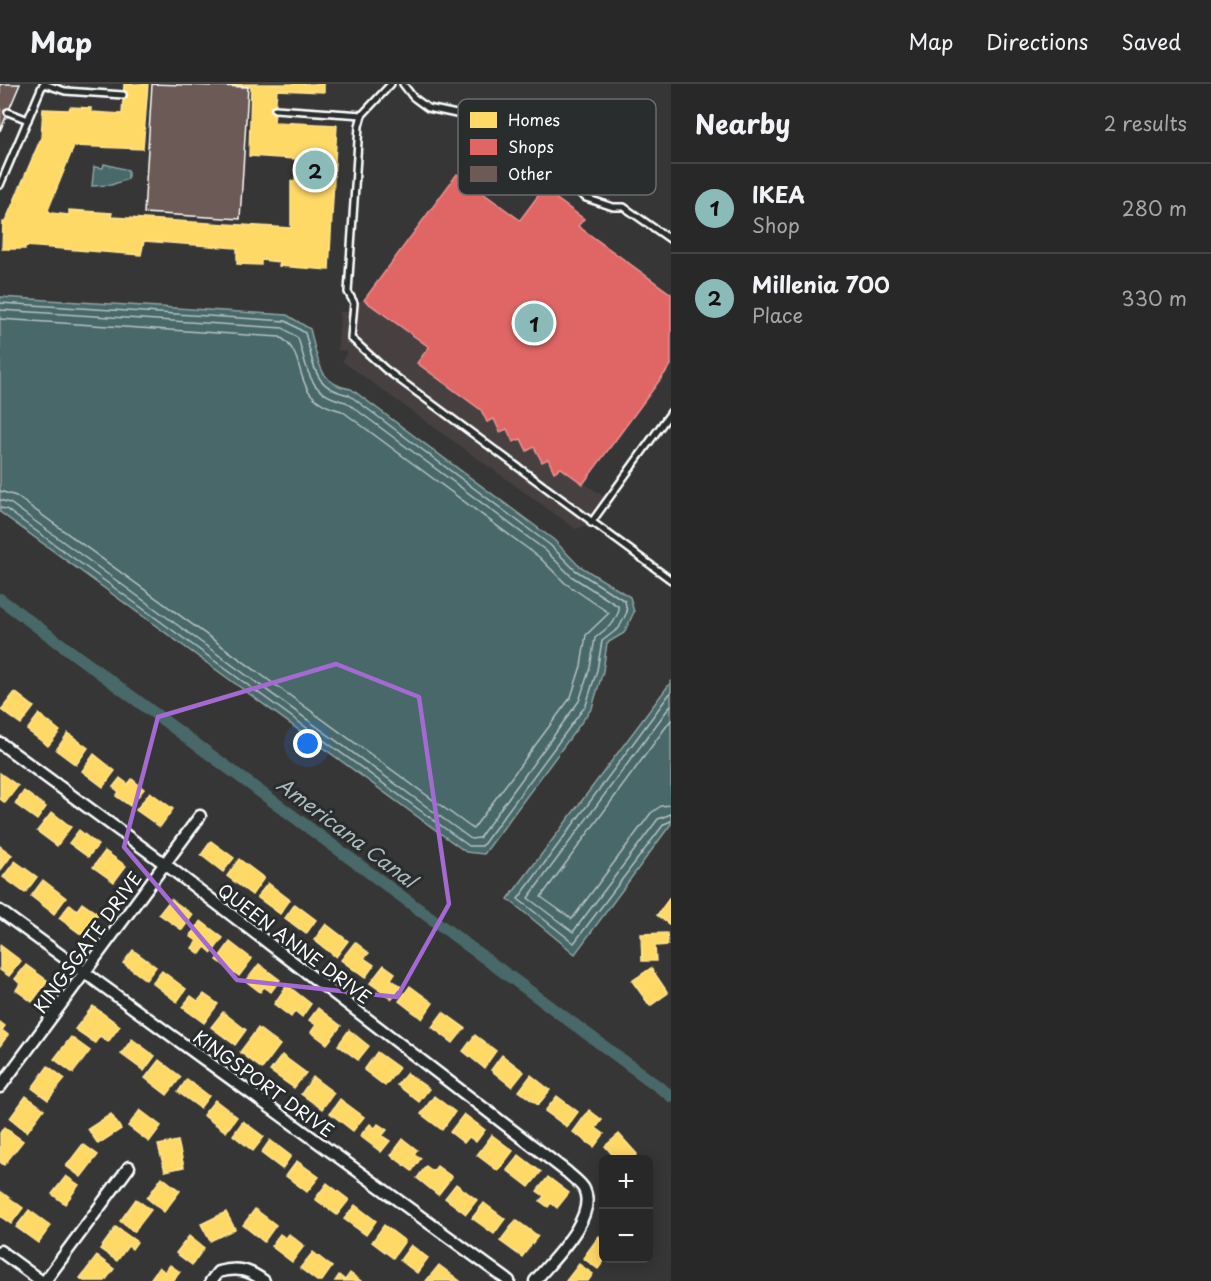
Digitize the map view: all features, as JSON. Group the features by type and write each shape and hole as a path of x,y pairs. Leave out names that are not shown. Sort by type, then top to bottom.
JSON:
{"street":[{"name":"QUEEN ANNE DRIVE","path":"0,742 165,864 567,1172 584,1188 587,1207 582,1221 535,1281"},
{"name":"KINGSGATE DRIVE","path":"0,1085 200,816"},
{"name":"KINGSPORT DRIVE","path":"0,911 509,1281"},
{"path":"45,1281 129,1167"},
{"path":"0,1251 40,1281"},
{"path":"211,1281 218,1272 236,1267 252,1272 264,1281"}],"lane":[{"path":"0,185 44,84 65,91 123,95"},
{"path":"391,84 362,115 348,292 354,303 351,338 386,369 671,580"},
{"path":"403,84 413,97 439,112 458,115"},
{"path":"275,109 362,115"},
{"path":"8,112 28,120"},
{"path":"582,195 614,207 624,207 671,240"},
{"path":"591,523 671,412"}],"highlighted area":[{"path":"336,664 419,697 449,904 397,997 237,980 124,847 158,717"}],"shaded area":[{"path":"364,300 429,347 418,363 481,410 487,422 494,419 500,432 507,429 513,442 521,439 527,451 534,447 541,462 548,459 554,471 561,468 608,499 591,523 576,529 342,361 348,351 338,350 340,312 348,312 354,303"}],"water":[{"path":"104,164 128,170 128,179 111,185 92,186 94,167 103,168"},
{"path":"0,297 287,315 310,329 321,368 331,382 351,389 554,540 578,565 630,597 634,612 624,633 607,643 603,671 592,708 484,854 466,852 0,512"},
{"path":"671,682 671,824 575,954 508,899"}],"building: Homes":[{"path":"124,84 148,84 143,149 74,146 48,210 51,213 69,215 69,210 112,213 111,217 291,228 291,181 295,182 296,159 249,156 251,87 198,84 324,84 324,92 277,90 274,122 337,125 329,270 279,266 280,262 261,260 261,265 237,264 237,248 144,241 141,255 25,246 25,249 2,249 3,222 5,222 41,138 43,109 91,108 91,112 122,114"},
{"path":"15,692 34,707 21,724 1,710"},
{"path":"39,714 60,731 48,746 27,730"},
{"path":"68,733 88,748 76,765 56,750"},
{"path":"94,754 115,771 103,787 82,771"},
{"path":"0,773 18,786 5,803 0,799"},
{"path":"120,778 128,784 132,779 144,789 130,806 116,796 119,792 113,787"},
{"path":"24,791 46,807 37,820 15,804"},
{"path":"150,792 173,809 160,827 136,810"},
{"path":"52,812 71,827 57,846 37,831"},
{"path":"79,830 98,845 88,857 69,843"},
{"path":"211,841 234,858 223,872 201,855"},
{"path":"0,846 12,855 0,871"},
{"path":"105,851 126,866 114,882 93,867"},
{"path":"239,859 264,878 252,895 227,876"},
{"path":"15,861 37,877 25,893 3,877"},
{"path":"43,880 66,898 54,914 31,896"},
{"path":"268,883 290,900 280,914 257,897"},
{"path":"671,896 671,926 657,915"},
{"path":"171,899 193,915 182,930 159,914"},
{"path":"82,903 98,914 82,935 59,918 70,904 77,910"},
{"path":"295,904 316,920 306,934 285,918"},
{"path":"201,921 223,938 212,953 205,947 200,954 192,948 197,941 190,936"},
{"path":"326,924 348,941 336,957 314,940"},
{"path":"667,933 668,945 655,946 656,961 642,961 641,934"},
{"path":"230,942 252,959 239,976 217,960"},
{"path":"355,942 369,953 364,958 374,965 365,978 341,960"},
{"path":"0,945 21,961 9,976 0,970"},
{"path":"133,950 156,967 146,980 123,963"},
{"path":"259,964 280,980 271,992 264,987 260,992 246,981"},
{"path":"26,965 48,981 32,1002 16,990 20,984 15,979"},
{"path":"384,965 395,973 391,979 401,987 392,999 370,983"},
{"path":"651,968 668,993 650,1006 632,981"},
{"path":"162,971 186,989 177,1002 152,983"},
{"path":"287,985 311,1004 302,1017 295,1011 291,1017 274,1004"},
{"path":"410,986 433,1003 422,1019 399,1001"},
{"path":"204,994 218,1004 204,1023 182,1007 191,996 198,1001"},
{"path":"93,1006 120,1026 108,1042 100,1036 95,1043 75,1029"},
{"path":"318,1008 341,1026 327,1044 311,1032 316,1025 309,1020"},
{"path":"223,1012 246,1030 235,1045 211,1027"},
{"path":"443,1012 465,1028 453,1043 432,1027"},
{"path":"0,1022 5,1026 2,1030 8,1035 0,1046"},
{"path":"258,1028 280,1045 262,1069 240,1052"},
{"path":"349,1030 369,1046 358,1060 338,1045"},
{"path":"475,1035 496,1051 484,1068 463,1051"},
{"path":"71,1037 90,1051 73,1073 54,1059"},
{"path":"132,1039 155,1056 144,1071 121,1054"},
{"path":"377,1052 399,1068 385,1086 364,1070"},
{"path":"282,1055 306,1073 294,1088 270,1071"},
{"path":"502,1055 524,1072 512,1087 491,1070"},
{"path":"159,1060 181,1077 167,1095 145,1078"},
{"path":"48,1066 65,1079 48,1100 32,1088"},
{"path":"407,1073 429,1089 419,1102 397,1085"},
{"path":"531,1075 550,1090 538,1105 519,1091"},
{"path":"313,1077 334,1093 322,1109 301,1094"},
{"path":"187,1079 209,1096 200,1108 178,1092"},
{"path":"26,1096 44,1109 27,1132 10,1118"},
{"path":"434,1096 455,1112 442,1130 421,1114"},
{"path":"557,1096 578,1112 567,1127 545,1111"},
{"path":"340,1099 364,1117 353,1131 330,1113"},
{"path":"215,1100 237,1117 226,1132 203,1115"},
{"path":"140,1110 161,1126 149,1142 128,1126"},
{"path":"589,1110 602,1120 596,1128 604,1134 594,1147 573,1132"},
{"path":"111,1114 121,1129 98,1144 88,1129"},
{"path":"464,1114 485,1130 476,1142 469,1137 464,1143 450,1132"},
{"path":"243,1121 264,1137 253,1151 233,1135"},
{"path":"370,1124 375,1128 378,1124 387,1130 382,1136 390,1141 381,1152 360,1136"},
{"path":"4,1127 23,1141 4,1165 0,1162 0,1133"},
{"path":"619,1134 637,1154 613,1155 605,1146"},
{"path":"492,1135 513,1151 498,1171 477,1155"},
{"path":"403,1139 417,1150 414,1154 421,1158 412,1171 391,1155"},
{"path":"270,1140 291,1156 282,1169 261,1153"},
{"path":"178,1141 184,1167 165,1171 158,1145"},
{"path":"83,1144 98,1155 81,1177 66,1166"},
{"path":"519,1155 541,1172 529,1187 507,1170"},
{"path":"297,1161 319,1177 307,1192 286,1176"},
{"path":"426,1166 433,1171 437,1166 452,1177 438,1195 417,1178"},
{"path":"66,1176 79,1185 65,1204 52,1194"},
{"path":"162,1177 180,1191 164,1212 147,1198"},
{"path":"548,1177 569,1193 557,1208 551,1203 548,1207 540,1201 544,1196 537,1191"},
{"path":"327,1183 349,1200 337,1215 315,1199"},
{"path":"456,1184 477,1200 466,1214 445,1198"},
{"path":"0,1191 23,1208 11,1224 0,1216"},
{"path":"136,1199 151,1210 134,1232 120,1221"},
{"path":"484,1203 505,1219 494,1234 472,1218"},
{"path":"355,1205 376,1221 366,1235 344,1219"},
{"path":"255,1209 276,1225 264,1242 243,1225"},
{"path":"29,1210 51,1226 38,1243 16,1227"},
{"path":"226,1212 235,1229 210,1241 201,1224"},
{"path":"516,1220 538,1236 522,1257 500,1241"},
{"path":"384,1225 405,1241 393,1258 372,1242"},
{"path":"116,1227 137,1242 132,1249 128,1246 117,1261 100,1249"},
{"path":"280,1234 286,1238 289,1234 304,1246 292,1262 271,1246"},
{"path":"189,1236 204,1248 192,1265 176,1253"},
{"path":"599,1236 599,1263 602,1263 598,1269 583,1258"},
{"path":"411,1245 428,1258 417,1273 400,1260"},
{"path":"313,1252 332,1267 322,1281 317,1281 300,1268"},
{"path":"97,1256 114,1269 105,1281 84,1281 80,1278"},
{"path":"579,1264 593,1274 588,1281 566,1281"},
{"path":"170,1265 180,1272 173,1281 149,1281 159,1267 165,1272"},
{"path":"439,1265 460,1281 426,1281"},
{"path":"350,1273 361,1281 335,1281 339,1275 345,1280"}],"building: Shops":[{"path":"457,174 458,195 486,195 520,220 539,195 551,195 584,219 578,226 671,294 671,365 583,484 561,468 554,472 548,459 542,462 534,447 527,451 521,439 513,442 507,429 500,432 494,419 487,422 481,410 417,363 429,347 364,300"}],"building: Other":[{"path":"0,84 20,84 0,131"},
{"path":"152,84 248,87 240,219 144,213"}],"waterway":[{"name":"Americana Canal","path":"0,599 671,1096"}],"place":[{"name":"Millenia 700","path":"315,170"},
{"name":"IKEA","path":"534,323"}]}
